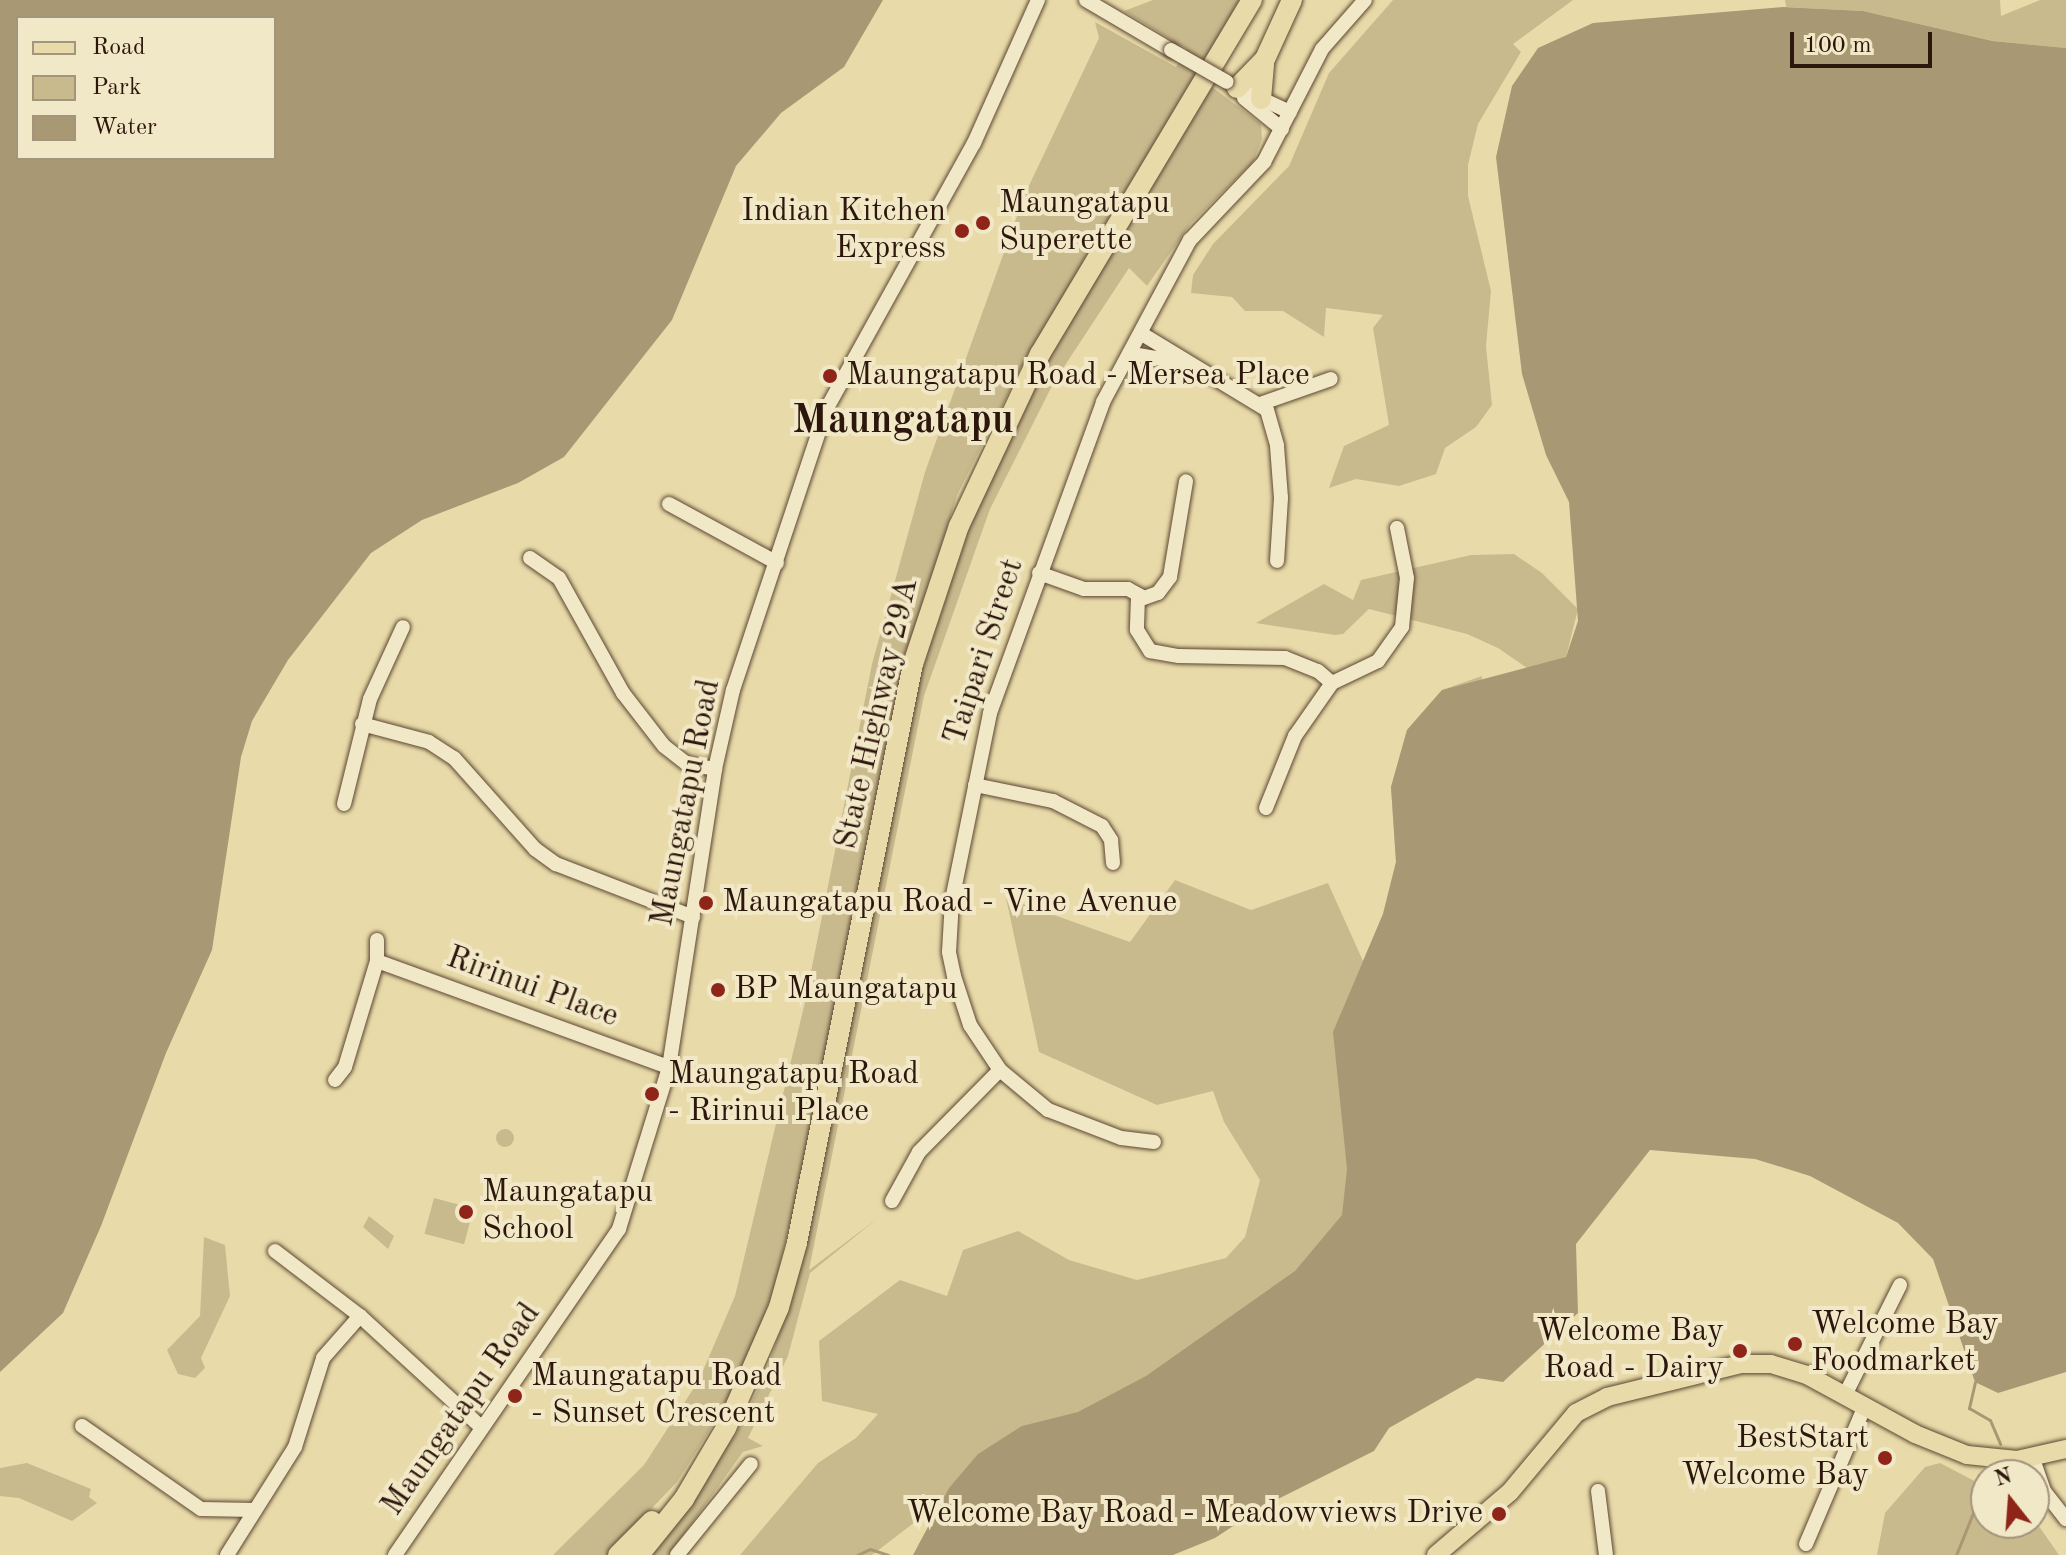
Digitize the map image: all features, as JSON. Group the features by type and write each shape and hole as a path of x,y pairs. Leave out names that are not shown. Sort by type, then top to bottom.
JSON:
{"highway":[{"name":"State Highway 29A","path":"639,1555 684,1499 752,1376 790,1272 913,664 959,526 1040,354 1252,0"},
{"path":"1261,99 1265,59 1292,0"},
{"path":"1232,85 1265,59"},
{"name":"State Highway 29A","path":"618,1555 713,1449"}],"main road":[{"path":"1436,1555 1510,1492 1569,1418 1607,1397 1757,1363 1807,1375 1949,1449 1990,1459"},
{"path":"2033,1459 2066,1449"}],"street":[{"name":"Maungatapu Road","path":"395,1555 481,1427 613,1243 669,1067 715,769 733,690 831,398 974,143 1038,0"},
{"path":"1086,0 1232,85 1290,112"},
{"name":"Taipari Street","path":"1154,1142 1121,1138 1048,1110 1000,1070 970,1025 949,952 952,900 990,713 1085,442 1190,240 1254,175 1282,129 1331,34 1365,0"},
{"path":"1232,85 1282,129"},
{"path":"1142,334 1260,404 1270,417 1277,446 1277,561"},
{"path":"1132,354 1193,365"},
{"path":"1260,404 1331,379"},
{"path":"1138,597 1165,588 1186,481"},
{"path":"669,504 777,563"},
{"path":"1266,808 1295,736 1332,683 1378,661 1402,627 1407,578 1397,528"},
{"path":"530,558 559,578 623,693 664,746 686,763 715,769"},
{"path":"1039,573 1084,589 1128,589 1138,597"},
{"path":"1138,597 1137,630 1150,651 1179,656 1285,658 1318,671 1332,683"},
{"path":"344,804 362,724 403,627"},
{"path":"362,724 429,742 447,753 483,784 535,849 556,864 693,917"},
{"path":"975,785 1053,801 1102,826 1111,840 1113,863"},
{"path":"335,1080 345,1067 377,961 377,940"},
{"name":"Ririnui Place","path":"377,961 669,1067"},
{"path":"892,1201 919,1152 1000,1070"},
{"path":"275,1251 360,1316 481,1427"},
{"path":"1845,1395 1900,1285"},
{"path":"227,1555 301,1434 323,1358 360,1316"},
{"path":"1806,1544 1865,1406"},
{"path":"82,1426 201,1509 255,1510"},
{"path":"677,1555 751,1464"},
{"path":"1598,1491 1606,1555"},
{"path":"2050,1499 2066,1519"}],"green space":[{"path":"1153,0 1240,0 1027,356 957,495 896,696 796,1200 772,1296 732,1394 677,1482 607,1555 553,1555 644,1465 699,1380 735,1296 805,1002 872,664 925,472 1025,194 1099,38 1095,22 1176,67 1187,49 1124,11"},
{"path":"1393,0 1573,0 1513,44 1521,52 1478,124 1468,165 1468,196 1491,291 1486,346 1492,405 1476,427 1445,448 1436,474 1399,486 1356,479 1329,488 1344,446 1389,425 1373,328 1383,315 1326,308 1324,337 1283,311 1245,311 1232,297 1191,293 1193,275 1213,244 1289,166 1329,73"},
{"path":"1785,0 2000,0 2001,16 2040,0 2066,0 2066,48 1994,41 1863,11 1786,7"},
{"path":"1208,84 1261,124 1262,139 1253,162 1191,223 1147,286 1129,268 1054,382 990,509 924,696 809,1270 878,1218 810,1273 788,1356 748,1438 763,1446 743,1452 669,1555 648,1555 736,1434 765,1375 794,1291 921,656 1002,439"},
{"path":"1514,554 1542,573 1578,609 1566,657 1530,670 1498,648 1467,634 1369,609 1343,634 1335,635 1256,623 1324,584 1353,600 1361,580 1471,555"},
{"path":"1482,676 1464,1187 916,1550 941,1502 872,1555 740,1555 818,1463 856,1438 878,1414 822,1401 819,1341 900,1280 947,1296 963,1250 1018,1231 1069,1260 1137,1280 1226,1258 1245,1237 1260,1180 1224,1122 1213,1091 1157,1105 1039,1052 1006,898 1130,942 1175,880 1251,910 1328,883 1363,961 1383,914 1396,862 1391,787 1407,730 1442,690"},
{"path":"501,1129 509,1129 514,1138 512,1145 501,1147 496,1142 496,1134"},
{"path":"434,1198 474,1209 464,1244 424,1234"},
{"path":"369,1216 394,1236 388,1249 363,1227"},
{"path":"204,1237 225,1245 230,1296 201,1358 205,1368 195,1378 178,1374 167,1350 200,1316"},
{"path":"27,1463 91,1489 89,1497 97,1503 72,1521 19,1498 0,1496 0,1468"},
{"path":"1940,1463 1970,1479 1970,1539 2048,1539 2059,1555 1877,1555 1885,1513 1925,1467"}],"water":[{"path":"0,0 883,0 844,67 781,113 736,166 672,320 564,457 518,483 422,520 371,553 288,660 252,721 241,757 212,950 166,1053 101,1226 63,1313 0,1372"},
{"path":"1783,7 1863,11 1993,41 2066,48 2066,1372 1998,1393 1975,1382 1933,1259 1898,1223 1810,1176 1755,1159 1650,1150 1576,1244 1578,1313 1503,1382 1477,1378 1389,1428 1374,1451 1262,1507 1215,1538 1173,1555 913,1555 949,1488 978,1454 1022,1426 1078,1412 1146,1376 1295,1271 1342,1215 1347,1169 1333,1032 1383,914 1396,862 1391,787 1407,730 1442,690 1566,657 1578,621 1569,502 1546,455 1522,374 1496,157 1512,86 1538,48 1593,23"}],"waterway":[{"path":"1975,1382 1969,1408 1990,1420 2000,1444"},
{"path":"1956,1555 1970,1520"},
{"path":"857,1555 870,1549 888,1555"}],"place":[{"name":"Maungatapu Superette","path":"983,223"},
{"name":"Indian Kitchen Express","path":"962,231"},
{"name":"Maungatapu Road - Mersea Place","path":"830,376"},
{"name":"Maungatapu Road - Vine Avenue","path":"706,903"},
{"name":"BP Maungatapu","path":"718,990"},
{"name":"Maungatapu Road - Ririnui Place","path":"652,1094"},
{"name":"Maungatapu School","path":"466,1212"},
{"name":"Welcome Bay Foodmarket","path":"1795,1344"},
{"name":"Welcome Bay Road - Dairy","path":"1740,1351"},
{"name":"Maungatapu Road - Sunset Crescent","path":"515,1396"},
{"name":"BestStart Welcome Bay","path":"1885,1458"},
{"name":"Welcome Bay Road - Meadowviews Drive","path":"1499,1514"}],"district":[{"name":"Maungatapu","path":"903,422"}]}
